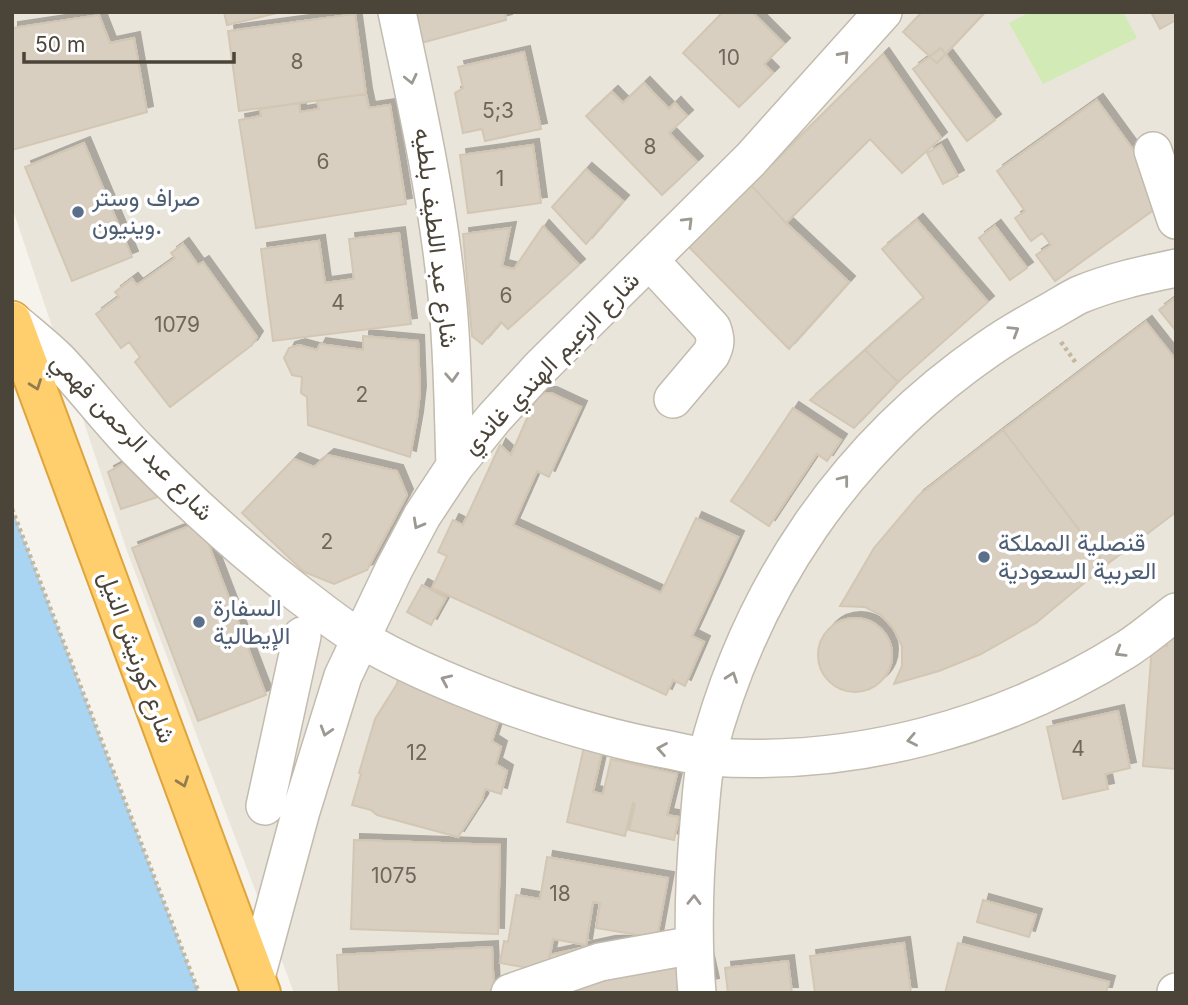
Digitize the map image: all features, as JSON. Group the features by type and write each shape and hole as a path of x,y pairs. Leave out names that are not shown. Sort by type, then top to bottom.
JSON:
{"highway":[{"name":"شارع كورنيش النيل","path":"12,321 258,985"}],"street":[{"name":"شارع عبد اللطيف بلطيه","path":"397,12 422,127 440,235 453,380 454,466"},
{"name":"شارع الزعيم الهندي غاندي","path":"258,985 301,811 343,676 422,516 454,466 539,369 751,159 883,12"},
{"path":"1153,151 1176,220"},
{"path":"650,261 712,328 715,338 711,354 673,399"},
{"path":"697,993 694,945 695,866 706,757 738,660 768,594 806,531 849,473 891,428 954,372 1014,331 1079,296 1133,277 1176,268"},
{"name":"شارع عبد الرحمن فهمي","path":"12,321 57,359 136,449 189,500 300,595 360,638 470,691 586,731 646,746 706,757 780,759 854,752 926,737 997,715 1064,684 1129,648 1176,612"},
{"path":"265,806 299,652 343,676"},
{"path":"510,993 600,962 694,945"}],"path":[{"path":"12,509 199,993"}],"shaded area":[{"path":"12,12 1176,12 1176,993 294,993 127,551 12,207"}],"green space":[{"path":"1030,12 1123,12 1137,38 1043,84 1009,23"}],"water":[{"path":"12,509 199,993 12,993"}],"building":[{"path":"224,12 281,12 227,25"},
{"path":"408,12 505,12 506,20 414,45"},
{"path":"723,12 752,12 784,44 764,64 773,73 739,107 683,53"},
{"path":"922,12 985,12 937,63 903,32"},
{"path":"1151,12 1176,12 1176,20 1160,29"},
{"path":"355,14 366,94 239,111 228,31"},
{"path":"99,15 110,43 134,38 147,112 12,150 12,28"},
{"path":"941,48 995,120 967,141 913,69"},
{"path":"524,52 541,129 485,141 482,129 463,133 455,93 463,88 458,67"},
{"path":"883,54 941,138 902,173 870,139 786,223 751,185"},
{"path":"644,83 669,109 675,103 687,116 669,133 697,162 662,195 586,116 612,92 623,103"},
{"path":"366,94 369,108 390,105 406,204 256,228 239,120 261,116 260,109 299,103 300,112 319,109 317,101"},
{"path":"1097,100 1169,199 1055,281 1036,255 1051,245 1042,233 1031,241 1015,218 1025,211 997,171"},
{"name":"صراف وستر وينيون.","path":"84,143 132,257 72,281 25,167"},
{"path":"533,145 541,203 468,213 460,155"},
{"path":"941,145 958,176 943,184 927,153"},
{"path":"586,169 623,201 586,244 552,207"},
{"path":"751,185 786,223 849,282 789,349 689,247"},
{"path":"917,220 988,302 898,382 865,350 924,298 882,249"},
{"path":"543,226 579,265 508,329 501,322 482,344 472,336 463,234 510,228 502,266 514,269"},
{"path":"995,226 1027,268 1010,280 979,238"},
{"path":"399,233 411,324 273,341 261,249 319,241 325,283 354,279 349,239"},
{"path":"183,244 198,265 203,262 257,337 252,345 170,407 135,362 140,357 129,342 121,348 96,314 119,297 115,292 132,279 137,285 175,258 171,253"},
{"path":"1176,297 1176,331 1159,310"},
{"name":"قنصلية المملكة العربية السعودية","path":"1146,322 1176,360 1176,512 1106,565 1003,430"},
{"path":"363,336 418,341 420,392 410,457 308,425 307,397 301,393 302,377 292,375 284,358 289,348 299,345 317,350 320,344 363,350"},
{"path":"865,350 898,382 854,428 810,400"},
{"path":"538,393 551,393 581,407 549,477 537,471 513,525 661,593 696,518 738,537 692,636 704,642 685,686 673,680 666,695 432,588 447,556 438,552 453,520 463,525 500,445 511,455"},
{"path":"793,408 841,440 827,461 817,454 769,526 731,501"},
{"name":"قنصلية المملكة العربية السعودية","path":"1003,430 1106,565 1036,623 981,654 939,671 894,684 902,666 902,646 893,628 881,615 865,607 840,606 874,548 918,496"},
{"path":"328,455 397,471 407,495 367,570 334,584 304,572 242,513 294,459 314,467"},
{"path":"128,461 158,497 121,509 108,472"},
{"name":"السفارة الإيطالية","path":"200,522 266,695 198,721 132,548"},
{"path":"422,585 446,598 431,625 407,612"},
{"path":"848,618 862,618 876,624 886,634 892,655 890,669 876,686 862,692 848,692 834,686 824,676 818,662 818,648 824,634 834,624"},
{"path":"1168,626 1176,626 1176,769 1143,766 1152,645 1167,646"},
{"path":"398,678 500,716 492,741 501,747 496,764 507,771 501,794 485,789 482,800 458,837 377,815 371,810 352,805 375,719"},
{"path":"1118,711 1130,768 1105,774 1108,789 1063,799 1047,727"},
{"path":"584,747 602,752 593,792 603,794 611,759 677,774 667,815 679,817 674,840 629,830 635,804 633,803 625,836 567,822"},
{"path":"354,840 500,845 498,934 351,929"},
{"path":"547,857 668,878 657,938 596,928 600,903 593,902 586,945 553,939 547,971 500,963 504,941 508,942 516,895 540,899"},
{"path":"983,900 1036,915 1029,937 977,922"},
{"path":"703,939 713,984 675,993 555,993 549,955 609,942"},
{"path":"904,943 911,993 815,993 810,956"},
{"path":"958,943 1109,982 1106,993 945,993"},
{"path":"492,947 494,993 339,993 337,955"},
{"path":"788,961 792,993 728,993 725,968"}],"place":[{"name":"صراف وستر وينيون.","path":"78,212"},
{"name":"قنصلية المملكة العربية السعودية","path":"984,557"},
{"name":"السفارة الإيطالية","path":"199,622"}]}
